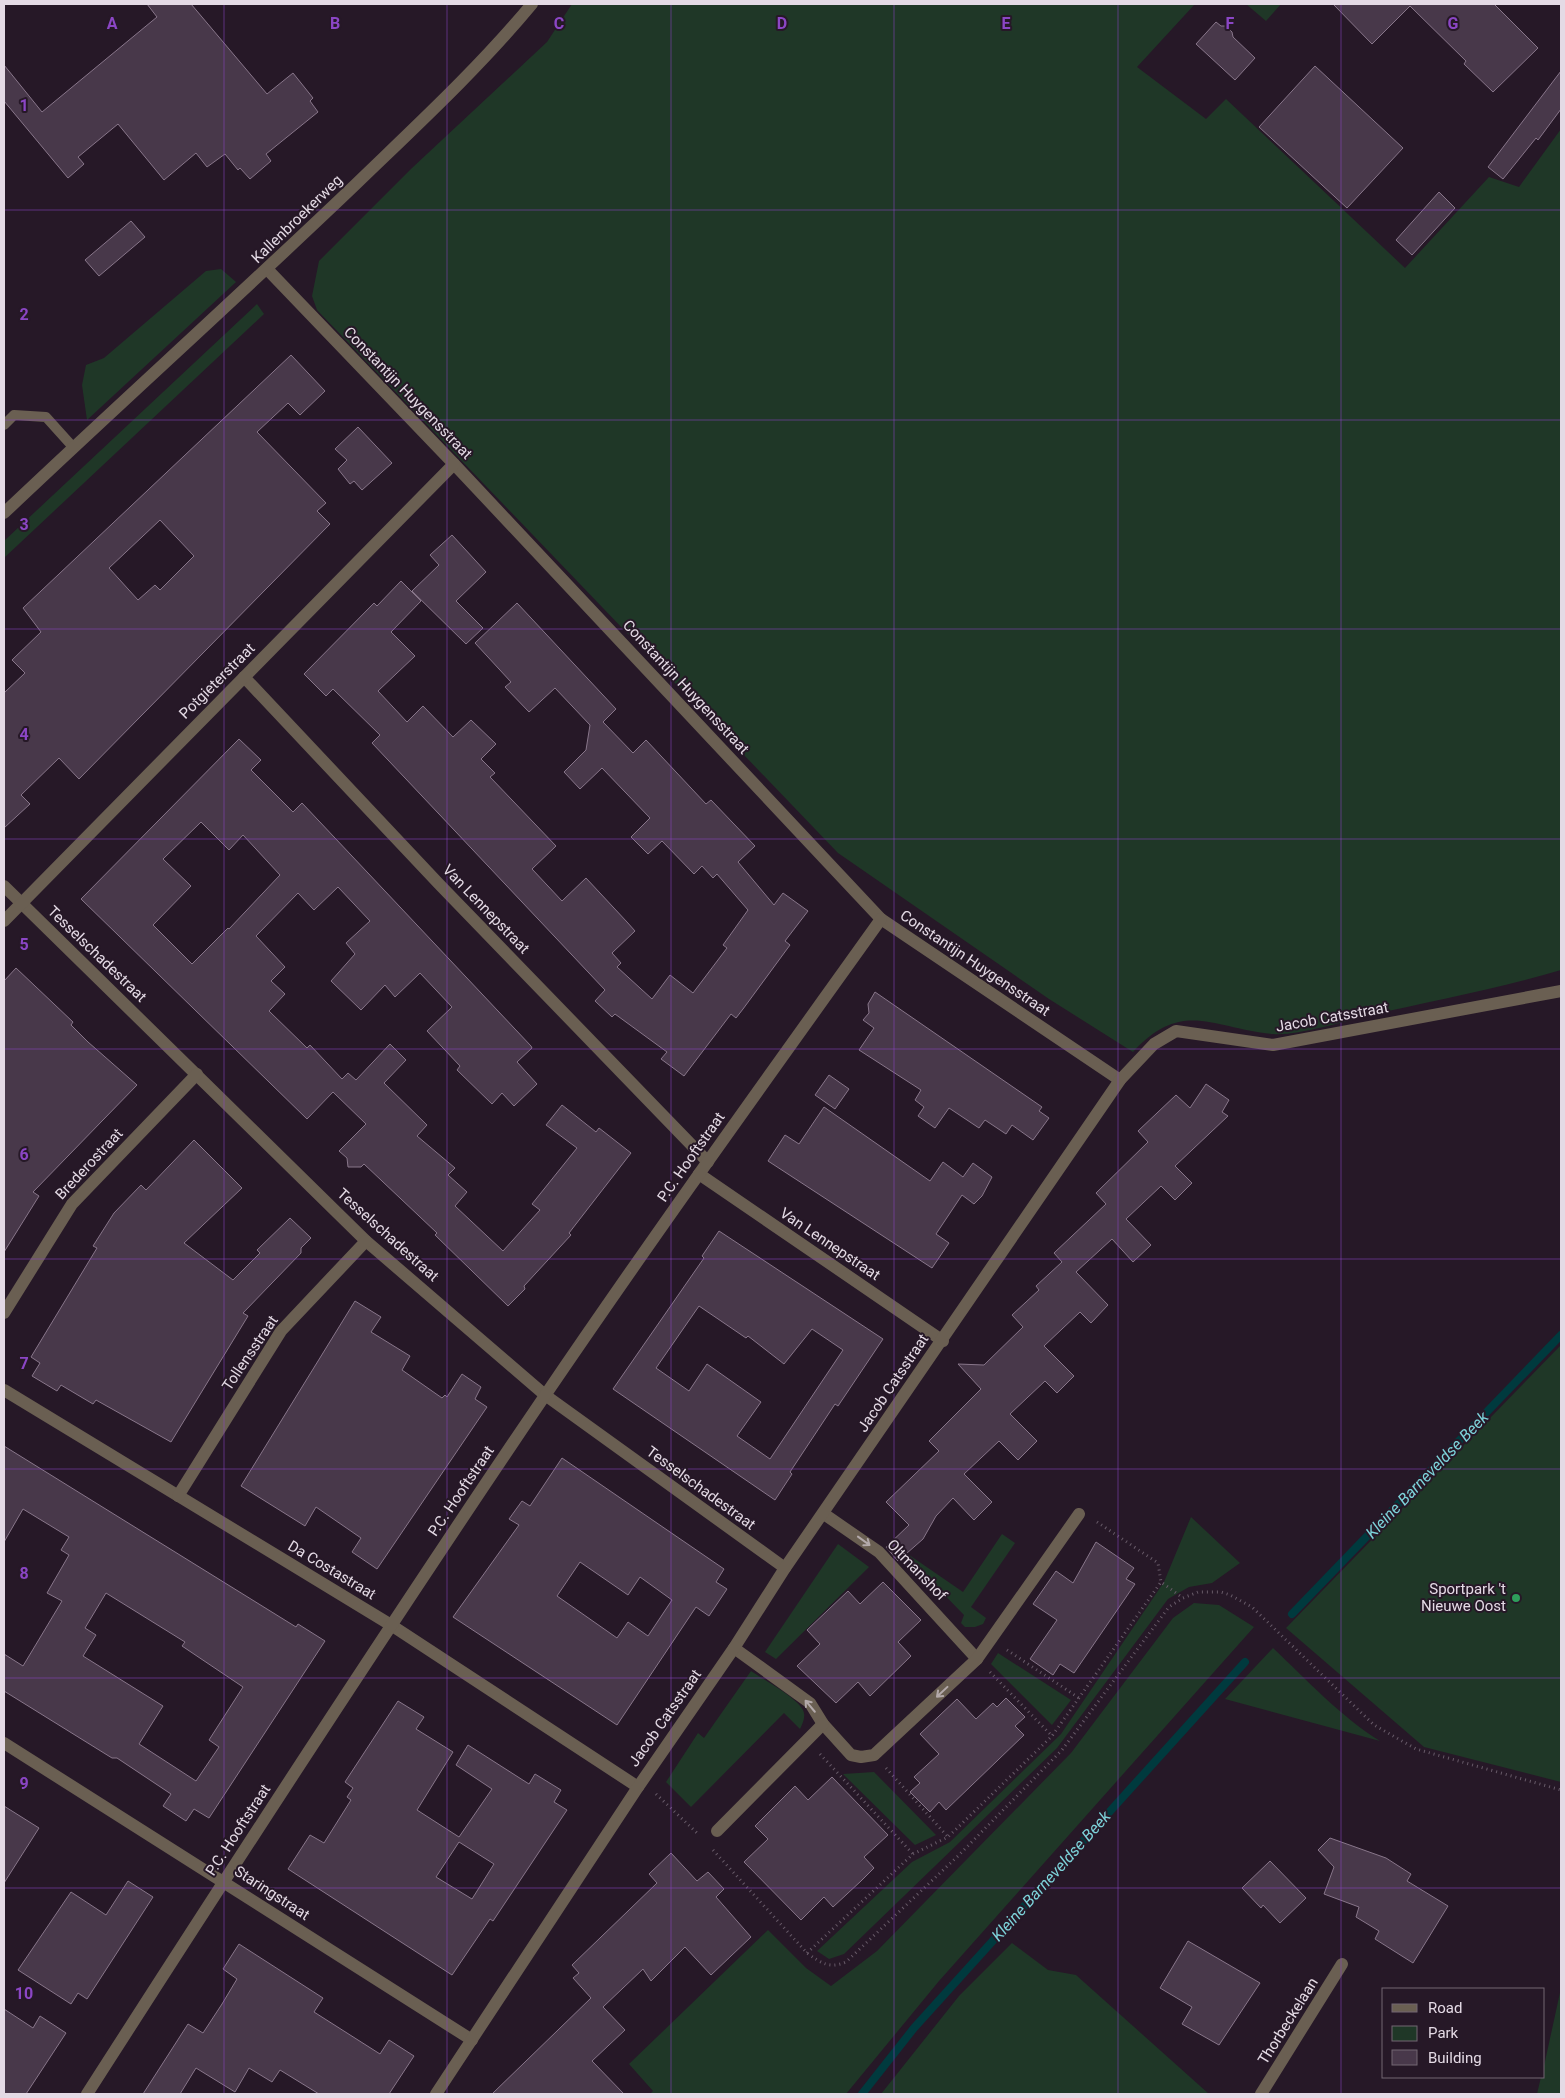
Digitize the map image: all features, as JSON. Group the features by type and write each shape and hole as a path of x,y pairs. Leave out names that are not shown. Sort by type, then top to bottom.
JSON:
{"street":[{"name":"Kallenbroekerweg","path":"4,513 267,269 434,109 501,41 532,4"},
{"name":"Constantijn Huygensstraat","path":"267,269 454,464 881,919 1120,1080"},
{"name":"Potgieterstraat","path":"4,920 454,464"},
{"name":"Van Lennepstraat","path":"244,677 439,884 708,1162"},
{"name":"Tesselschadestraat","path":"4,886 366,1241 545,1395 785,1568"},
{"name":"P.C. Hooftstraat","path":"87,2094 391,1625 545,1395 699,1174 881,919"},
{"name":"Jacob Catsstraat","path":"436,2094 638,1787 734,1648 785,1568 824,1514 1120,1080 1154,1044 1176,1031 1273,1044 1561,991"},
{"name":"Brederostraat","path":"4,1313 72,1204 197,1074"},
{"name":"Van Lennepstraat","path":"699,1174 942,1341"},
{"name":"Tollensstraat","path":"178,1496 281,1331 366,1241"},
{"name":"Da Costastraat","path":"4,1390 391,1625 638,1787"},
{"name":"Oltmanshof","path":"824,1514 879,1552 977,1659"},
{"path":"734,1648 810,1703 823,1724 851,1755 861,1757 874,1755 977,1659 1079,1514"},
{"path":"717,1831 823,1724"},
{"name":"Staringstraat","path":"4,1744 224,1881 472,2040"},
{"name":"Thorbeckelaan","path":"1261,2094 1342,1964"}],"lane":[{"path":"4,425 14,415 46,417 73,447"}],"path":[{"path":"807,1953 913,1854 948,1837 1052,1736 1161,1582 1158,1563 1082,1512 1079,1514"},
{"path":"1161,1582 1183,1598"},
{"path":"706,1842 807,1953 823,1965 836,1966 846,1962 1062,1750 1169,1607 1183,1598 1198,1592 1214,1591 1242,1600 1290,1643 1374,1725 1416,1749 1561,1790"},
{"path":"991,1640 1079,1698"},
{"path":"977,1659 1052,1736"},
{"path":"807,1740 913,1854"},
{"path":"874,1755 948,1837"},
{"path":"638,1787 656,1794 699,1835"}],"green space":[{"path":"572,4 1195,4 1137,67 1206,119 1226,99 1405,268 1489,177 1519,187 1561,129 1561,970 1488,989 1294,1033 1273,1034 1216,1023 1183,1021 1168,1026 1151,1036 1133,1052 1049,999 838,853 317,310 312,296 319,261 412,168 547,42"},
{"path":"1246,4 1281,4 1266,21"},
{"path":"221,269 236,282 87,420 82,385 86,365 104,358 206,271"},
{"path":"257,304 264,314 4,558 4,541"},
{"path":"1561,1345 1561,1782 1424,1747 1286,1628"},
{"path":"1191,1517 1240,1563 1212,1583 1189,1587 1168,1599 1057,1748 844,1954 829,1959 817,1951 912,1862 950,1842 1061,1734 1164,1582"},
{"path":"1002,1534 1015,1543 971,1607 986,1618 983,1624 975,1627 965,1627 961,1623 964,1615 899,1548 963,1592"},
{"path":"838,1544 869,1567 776,1659 765,1652"},
{"path":"1194,1603 1219,1605 1254,1627 939,1981 846,2094 650,2094 653,2091 629,2064 768,1930 806,1968 831,1986 877,1951 1071,1753 1173,1618"},
{"path":"1273,1648 1338,1709 1380,1741 1225,1699"},
{"path":"998,1653 1071,1700 1052,1725 991,1664"},
{"path":"751,1671 794,1700 803,1710 804,1720 800,1729 784,1713 691,1807 666,1782 698,1733 704,1738"},
{"path":"874,1772 936,1835 915,1845 843,1774"},
{"path":"1012,1943 1048,1970 1076,1975 1209,2094 881,2094 959,1996"},
{"path":"1561,1988 1561,2094 1537,2094 1541,2078 1545,2078 1545,2061"}],"building":[{"path":"147,4 191,4 267,94 293,73 313,98 310,101 318,112 266,154 271,161 250,179 240,168 238,170 225,154 207,167 196,153 164,180 118,124 78,157 84,164 68,178 4,101 4,65 42,112 157,17"},
{"path":"1333,4 1494,4 1538,48 1493,92 1464,64 1466,61 1410,6 1372,44"},
{"path":"1216,22 1221,26 1226,26 1232,32 1233,37 1255,58 1235,80 1196,44"},
{"path":"1315,66 1403,148 1347,208 1259,127"},
{"path":"1561,71 1561,109 1538,140 1536,138 1503,179 1488,167"},
{"path":"1439,192 1455,208 1412,255 1396,240"},
{"path":"131,221 145,237 99,276 85,260"},
{"path":"291,355 325,391 300,415 288,403 257,432 326,503 317,511 330,524 79,779 59,758 21,795 30,804 4,828 4,693 25,673 12,660 41,632 23,608","holes":["160,520 194,556 160,590 155,585 138,600 109,568"]},
{"path":"358,427 392,463 362,490 354,481 350,484 338,469 347,460 335,449"},
{"path":"452,535 486,572 456,601 483,628 466,644 412,591 439,565 430,555"},
{"path":"401,581 421,601 391,632 415,656 378,691 407,722 423,706 453,737 471,720 496,744 481,759 495,773 490,777 556,846 532,869 562,901 586,878 627,922 635,931 612,953 621,963 617,967 652,999 670,975 693,993 727,948 723,945 748,910 717,874 713,878 702,866 694,874 662,841 648,854 631,837 650,818 602,768 580,789 564,772 586,750 590,725 555,688 529,712 505,687 511,682 475,643 517,603 616,709 603,722 633,753 646,740 706,804 711,800 755,846 738,862 774,905 783,893 808,911 785,941 790,945 743,1009 736,1018 731,1014 684,1076 661,1059 667,1052 615,1014 612,1017 595,1001 605,990 372,743 380,735 333,689 326,696 304,674 374,603 377,606"},
{"path":"239,739 261,760 251,770 293,812 302,803 531,1046 532,1048 517,1062 537,1084 514,1106 502,1093 492,1104 457,1070 460,1066 427,1031 452,1007 420,973 395,997 385,985 361,1010 331,981 355,954 346,943 370,921 338,887 314,910 298,893 256,936 285,967 271,981 285,994 269,1011 307,1048 310,1045 342,1079 348,1073 356,1080 390,1044 406,1060 384,1083 427,1125 417,1136 455,1168 448,1175 467,1192 455,1206 503,1251 540,1210 532,1204 577,1148 546,1125 562,1105 596,1132 599,1128 631,1153 569,1233 571,1235 508,1306 435,1235 437,1233 364,1164 361,1167 348,1167 347,1158 339,1151 366,1124 333,1092 307,1119 81,899","holes":["201,822 229,850 243,835 280,875 229,929 192,964 153,925 191,886 163,859"]},
{"path":"16,968 73,1022 71,1025 88,1042 137,1085 33,1192 39,1196 4,1252 4,981"},
{"path":"875,992 1042,1107 1039,1111 1049,1118 1033,1140 1012,1125 1006,1134 985,1120 979,1128 949,1108 935,1128 918,1116 924,1107 915,1100 921,1090 859,1050 874,1028 863,1020 869,1013 868,1004"},
{"path":"829,1075 849,1089 835,1109 815,1095"},
{"path":"1206,1084 1229,1100 1222,1112 1228,1116 1175,1166 1192,1183 1175,1200 1161,1186 1126,1219 1151,1245 1133,1262 1112,1239 1076,1272 1108,1305 1091,1323 1080,1312 1044,1346 1074,1376 1057,1393 1045,1381 1010,1414 1037,1441 1018,1460 999,1441 964,1474 992,1502 974,1520 953,1498 936,1516 923,1539 898,1561 886,1547 909,1525 886,1502 939,1451 929,1441 981,1389 958,1364 984,1365 1023,1327 1012,1315 1039,1290 1036,1286 1062,1262 1054,1253 1106,1204 1096,1193 1148,1142 1138,1131 1176,1095 1190,1108"},
{"path":"824,1107 930,1181 943,1162 963,1177 973,1163 992,1177 982,1196 974,1204 962,1195 936,1234 949,1243 932,1268 768,1161 785,1135 799,1144"},
{"path":"194,1140 242,1188 184,1243 233,1280 260,1253 257,1250 290,1218 311,1238 301,1248 301,1253 243,1313 248,1316 171,1442 96,1400 93,1404 61,1385 57,1391 32,1376 40,1363 31,1357 97,1248 93,1246 114,1213 141,1185 146,1190"},
{"path":"719,1231 883,1339 838,1406 835,1404 790,1472 792,1474 775,1500 613,1389 704,1258 702,1256","holes":["699,1306 746,1338 748,1336 784,1364 812,1329 843,1350 770,1459 737,1436 761,1402 707,1364 689,1391 656,1368"]},
{"path":"355,1301 381,1317 371,1332 410,1356 402,1370 442,1398 445,1395 447,1397 462,1374 481,1387 475,1399 487,1407 377,1569 352,1552 361,1538 316,1507 305,1526 241,1486"},
{"path":"4,1446 296,1627 298,1624 325,1641 209,1818 194,1809 186,1821 163,1806 171,1794 117,1758 112,1758 4,1691 4,1654 23,1666 62,1601 47,1593 69,1555 61,1550 69,1537 23,1509 4,1542","holes":["106,1593 185,1642 182,1646 243,1687 209,1740 219,1747 196,1781 139,1744 163,1706 83,1656 96,1635 85,1628"]},
{"path":"562,1458 724,1569 716,1582 727,1589 709,1616 696,1607 617,1725 453,1617 519,1525 509,1519 522,1501 530,1506","holes":["580,1562 628,1595 640,1577 672,1600 648,1636 628,1622 617,1638 557,1596"]},
{"path":"1096,1542 1134,1568 1126,1579 1135,1584 1074,1673 1060,1664 1053,1675 1030,1659 1057,1620 1033,1604 1056,1571 1073,1583"},
{"path":"883,1582 921,1620 898,1642 911,1656 870,1696 858,1682 836,1703 797,1666 820,1644 807,1630 848,1591 860,1604"},
{"path":"1006,1698 1025,1717 1015,1726 1024,1735 946,1810 939,1802 930,1812 910,1792 920,1783 914,1777 939,1754 920,1734 957,1699 976,1719 993,1703 997,1707"},
{"path":"398,1701 424,1717 416,1729 453,1752 417,1810 459,1837 492,1789 456,1765 468,1745 529,1784 535,1774 561,1790 554,1802 567,1810 493,1921 490,1919 452,1975 288,1869 310,1835 324,1843 351,1800 347,1797 353,1788 345,1782","holes":["459,1842 494,1864 472,1899 436,1877"]},
{"path":"832,1777 888,1835 864,1857 874,1868 861,1881 833,1907 824,1897 801,1920 744,1862 768,1839 755,1826 795,1786 808,1800"},
{"path":"4,1806 39,1828 4,1883"},
{"path":"1330,1838 1386,1858 1411,1874 1407,1881 1448,1906 1413,1963 1375,1939 1379,1931 1356,1917 1359,1907 1324,1894 1334,1867 1318,1850"},
{"path":"671,1853 697,1881 708,1872 724,1889 716,1897 751,1937 711,1975 685,1947 651,1981 643,1969 603,2007 625,2030 592,2061 624,2094 492,2094 591,1998 573,1978 579,1973 572,1965 657,1883 649,1874"},
{"path":"1270,1861 1306,1898 1280,1923 1263,1905 1261,1908 1242,1888"},
{"path":"128,1881 153,1897 87,1999 78,1993 71,2004 18,1970 71,1892 106,1915"},
{"path":"1188,1941 1260,1983 1219,2045 1182,2024 1192,2007 1160,1988"},
{"path":"239,1944 323,1998 314,2012 380,2054 389,2040 414,2056 389,2094 319,2094 280,2070 272,2082 249,2068 235,2092 196,2068 180,2094 143,2094 188,2024 203,2033 222,2004 237,1979 223,1969"},
{"path":"4,2009 33,2028 40,2016 66,2033 26,2094 4,2094"}],"waterway":[{"name":"Kleine Barneveldse Beek","path":"1292,1614 1561,1335"},
{"name":"Kleine Barneveldse Beek","path":"862,2094 914,2028 1245,1662"}],"place":[{"name":"Sportpark 't Nieuwe Oost","path":"1516,1598"}]}
